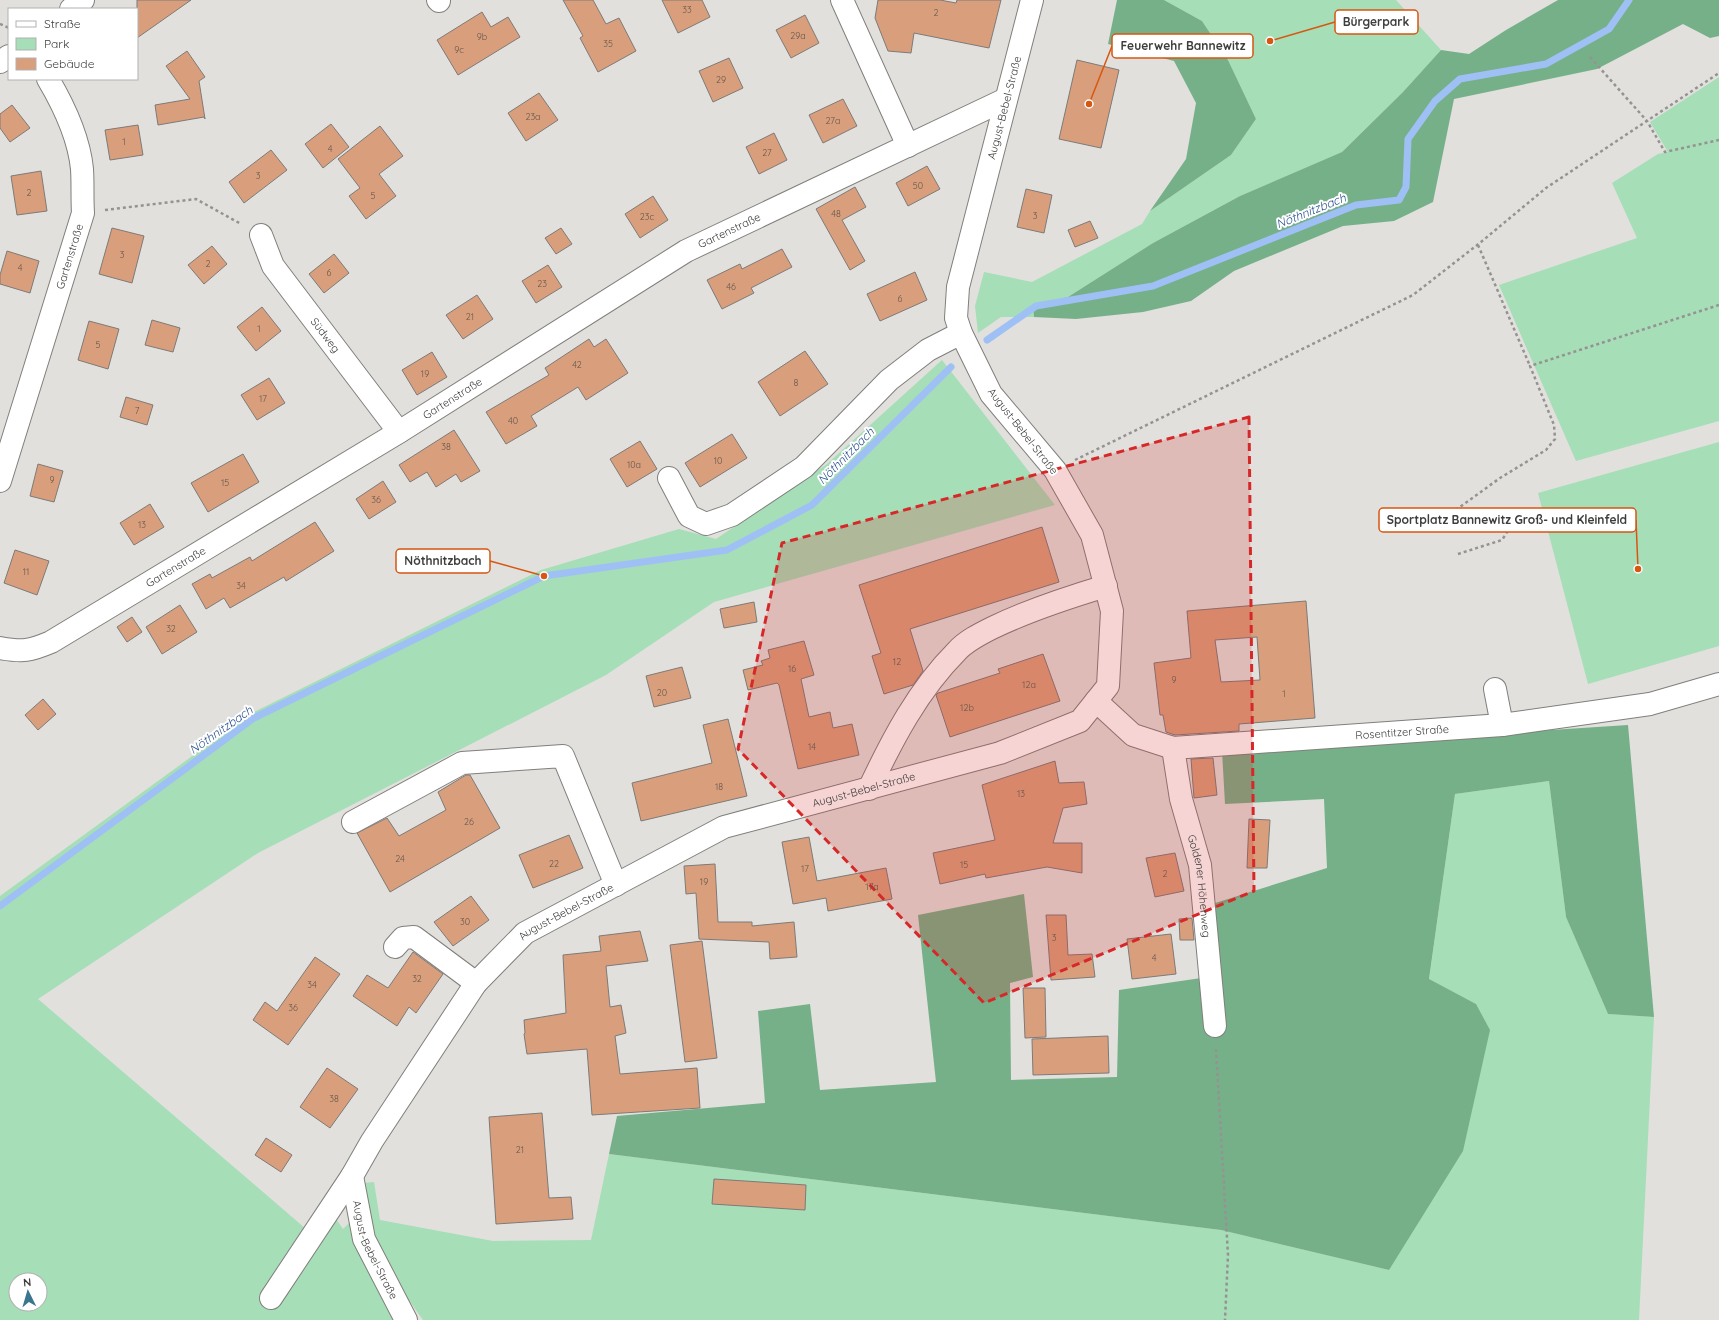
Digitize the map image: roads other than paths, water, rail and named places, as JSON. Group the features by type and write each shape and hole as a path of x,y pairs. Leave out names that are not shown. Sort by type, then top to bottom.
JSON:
{"street":[{"path":"73,8 83,0"},
{"path":"842,0 908,146"},
{"name":"August-Bebel-Straße","path":"271,1298 352,1176 372,1141 476,983 525,933 724,827 1000,753 1080,721 1108,686 1112,611 1092,535 1055,470 991,394 961,332 956,318 958,287 1032,0"},
{"name":"Gartenstraße","path":"0,481 83,213 82,168 74,134 57,94 49,80"},
{"name":"Gartenstraße","path":"0,648 16,651 32,650 51,642 399,432 686,251 1006,99"},
{"name":"Südweg","path":"261,235 273,266 399,432"},
{"path":"668,478 689,516 706,524 732,515 804,468 888,380 928,350 961,332"},
{"path":"869,789 891,744 922,694 957,650 978,635 1034,609 1106,586"},
{"name":"Rosentitzer Straße","path":"1096,701 1133,735 1173,748 1502,725 1650,704 1719,684"},
{"path":"1495,689 1502,725"},
{"name":"Goldener Höhenweg","path":"1173,748 1181,799 1200,865 1215,1026"},
{"path":"353,822 462,763 563,756 616,885"},
{"path":"395,947 403,938 414,937 476,983"},
{"name":"August-Bebel-Straße","path":"352,1176 364,1239 406,1320"}],"waterway":[{"name":"Nöthnitzbach","path":"987,340 1036,306 1153,286 1356,205 1399,200 1406,187 1408,139 1435,101 1460,79 1546,64 1609,29 1629,0"},
{"name":"Nöthnitzbach","path":"0,906 254,718 544,576 727,550 812,505 951,367"}],"place":[{"name":"Bürgerpark","path":"1270,41"},
{"name":"Feuerwehr Bannewitz","path":"1089,104"},
{"name":"Sportplatz Bannewitz Groß- und Kleinfeld","path":"1638,569"},
{"name":"Nöthnitzbach","path":"544,576"}]}
